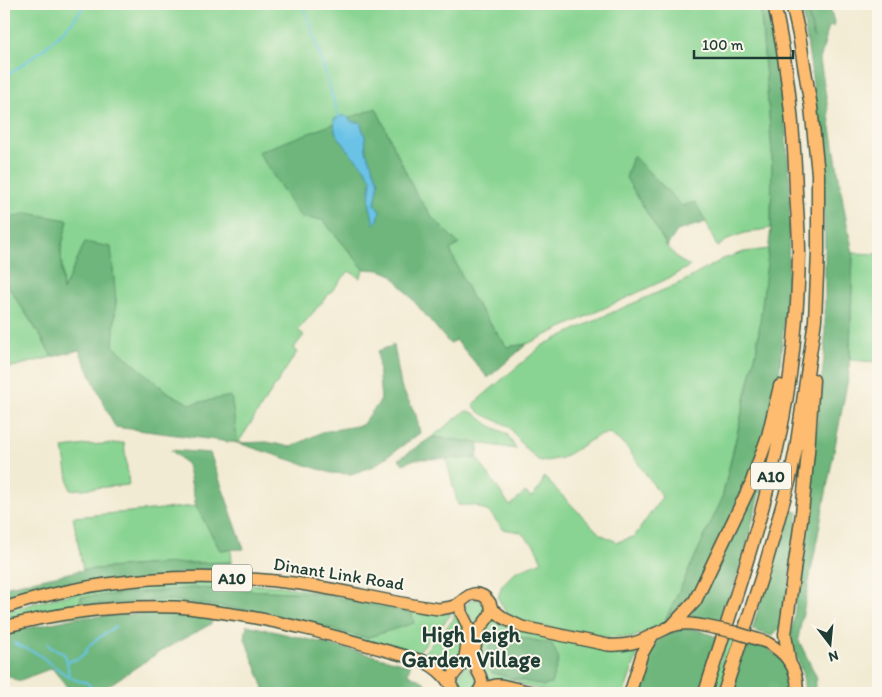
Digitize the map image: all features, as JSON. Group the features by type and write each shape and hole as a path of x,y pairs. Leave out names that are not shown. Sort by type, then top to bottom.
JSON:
{"highway":[{"name":"A10","path":"705,693 766,496 779,437 793,347 799,250 794,130 774,4"},
{"name":"A10","path":"724,693 766,563 790,478 815,320 818,252 818,174 811,107 792,4"},
{"path":"673,625 696,601 750,484 768,436 778,397 799,250"},
{"path":"789,661 785,634 798,550 808,452 813,389 815,320"}],"main road":[{"name":"Dinant Link Road","path":"4,608 60,593 101,586 152,579 209,577 294,583 438,609 451,608 469,596 481,595 489,602 491,608"},
{"path":"453,688 452,677 465,657 468,637 468,626 461,612 460,603"},
{"name":"A10","path":"4,627 47,616 103,609 178,607 208,610 291,625 423,661 432,665 453,688"},
{"path":"491,608 504,619 522,626 619,646 628,645 673,625 687,623 734,632 766,642 781,651 795,672 798,693"},
{"path":"479,691 482,678 475,665 474,653 480,630 491,613 491,608"},
{"path":"630,693 642,654 653,635"},
{"path":"479,691 501,685 536,693"}],"green space":[{"path":"4,4 760,4 772,153 771,228 730,238 717,247 695,202 682,206 633,156 627,178 667,246 679,260 690,266 669,278 527,344 507,347 472,298 450,250 459,244 432,217 415,192 376,109 323,220 364,269 360,278 349,271 298,330 304,335 293,349 297,352 238,443 190,404 167,392 113,346 116,300 63,292 61,249 68,220 4,220"},
{"path":"760,4 767,4 782,79 790,187 788,274 779,378 756,461 690,604 678,615 664,623 722,499 757,348 771,228 772,153"},
{"path":"801,4 805,4 814,38 806,4 829,4 835,26 829,26 820,60 853,253 849,373 798,639 817,678 813,693 804,693 802,672 791,639 825,349 825,247 822,159"},
{"path":"376,108 415,192 432,217 459,244 450,250 472,298 507,347 527,344 488,378 456,340 450,344 392,275 380,270 364,269 323,220 301,218 258,152"},
{"path":"633,156 682,206 695,202 706,222 677,231 667,246 626,178"},
{"path":"27,213 68,220 61,249 63,291 85,242 111,247 116,300 113,346 167,392 190,404 231,396 238,443 115,427 79,350 52,357 4,280 4,220"},
{"path":"769,249 757,348 721,502 664,623 632,638 583,635 518,621 505,611 498,598 502,585 515,572 542,561 534,545 520,532 503,529 489,512 474,505 458,505 446,458 477,458 510,506 525,492 531,497 540,488 544,477 600,534 617,542 634,537 662,497 626,446 609,433 596,437 562,458 541,462 519,441 508,426 479,412 473,404 543,345 684,281 723,259 744,252"},
{"path":"853,253 878,254 878,362 850,360"},
{"path":"4,280 41,337 52,357 4,369"},
{"path":"394,345 401,386 416,415 420,433 374,466 351,474 331,473 238,443 267,442 291,447 322,432 362,425 381,400 378,351"},
{"path":"468,411 507,434 516,449 432,437 464,412"},
{"path":"432,437 479,443 477,458 415,459 403,464 399,459"},
{"path":"124,443 129,485 70,490 63,448"},
{"path":"171,450 210,453 244,549 220,550 196,506 187,464"},
{"path":"758,477 763,478 747,544 722,622 689,616"},
{"path":"196,506 220,550 231,549 232,562 157,564 83,570 73,517"},
{"path":"787,510 798,512 783,625 772,636 752,630"},
{"path":"232,562 232,573 183,573 4,604 4,587 83,570 157,564"},
{"path":"190,581 280,586 450,612 450,616 420,650 418,656 192,605 4,623 4,612 53,599 108,588","holes":["194,588 316,593 366,638 250,610 167,600 81,605 81,597"]},
{"path":"194,588 316,593 412,614 414,623 366,638 250,610 167,600 81,605 81,597"},
{"path":"474,599 478,599 485,606 477,627 473,625 472,617 468,616 465,607"},
{"path":"456,610 464,627 462,653 449,674 432,657 422,657 423,653 453,620 453,611"},
{"path":"150,613 213,618 211,624 161,651 103,689 93,693 72,693 52,668 18,681 4,674 4,633 76,618"},
{"path":"494,617 503,624 641,644 624,693 555,693 520,685 518,681 513,680 508,682 486,682 479,664 482,634","holes":["492,636 511,643 487,658"]},
{"path":"247,625 410,665 408,674 424,682 435,693 266,693 245,639"},
{"path":"682,629 695,629 717,637 699,693 635,693 648,653 660,639"},
{"path":"492,636 511,643 515,636 552,644 559,659 551,684 544,686 492,673 487,658"},
{"path":"727,639 736,642 719,693 710,693"},
{"path":"745,644 767,648 783,660 791,676 792,693 730,693"},
{"path":"467,662 469,663 470,672 474,673 478,682 474,689 465,692 458,686 457,680"}],"water":[{"path":"345,115 352,122 360,122 365,136 366,151 379,182 375,204 380,212 378,220 374,224 369,202 371,178 335,132 334,119"}],"waterway":[{"path":"4,78 44,49 74,20 85,4"},
{"path":"302,4 310,23 339,117"},
{"path":"68,662 79,658 93,642 115,627"},
{"path":"14,643 39,655 68,676 86,682 95,693"},
{"path":"48,643 51,648 61,652 66,658 69,676"}],"district":[{"name":"High Leigh Garden Village","path":"471,646"}]}
